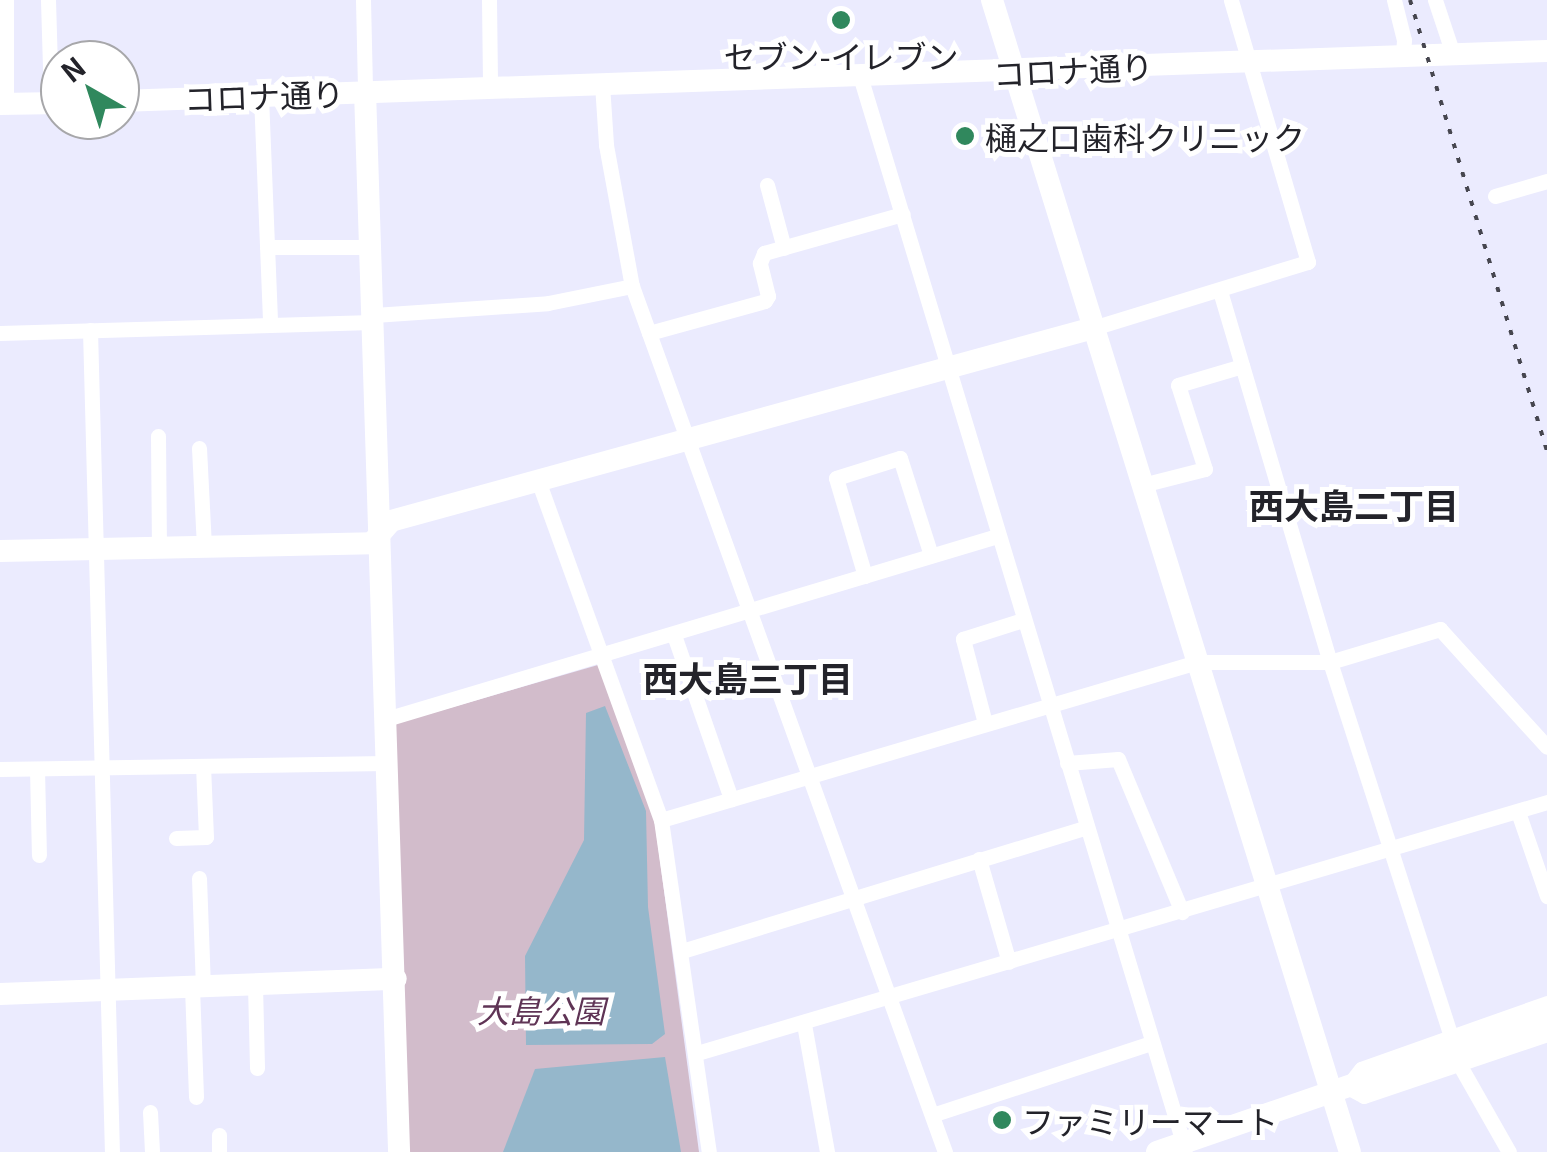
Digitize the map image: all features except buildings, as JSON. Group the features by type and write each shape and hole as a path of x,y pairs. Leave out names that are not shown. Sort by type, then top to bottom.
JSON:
{"street":[{"path":"6,0 3,104 40,103"},
{"path":"48,0 51,40"},
{"path":"363,0 399,1152"},
{"path":"489,0 490,88"},
{"path":"992,0 1266,886 1338,1090 1350,1152"},
{"path":"0,551 372,543 382,536 390,521 1220,292 1308,262 1231,0"},
{"path":"1394,0 1404,40 1402,55"},
{"path":"1435,0 1453,54"},
{"name":"コロナ通り","path":"140,100 1013,73 1248,58 1547,51"},
{"path":"860,76 1084,828 1184,1148"},
{"path":"602,84 606,145 632,286 945,1152"},
{"path":"261,96 270,325"},
{"path":"1495,196 1547,181"},
{"path":"767,185 784,248"},
{"path":"649,334 765,300 761,258 903,214"},
{"path":"267,247 371,246"},
{"path":"0,332 373,319 548,303 632,286"},
{"path":"1220,292 1330,662 1451,1036"},
{"path":"90,330 112,1152"},
{"path":"1142,485 1205,468 1178,385 1242,366"},
{"path":"158,436 159,548"},
{"path":"199,448 204,546"},
{"path":"865,576 836,478 900,458 931,555"},
{"path":"539,482 662,820 709,1152"},
{"path":"386,718 603,657 997,536"},
{"path":"985,723 963,639 1023,620"},
{"path":"662,820 1197,662 1330,662 1440,629 1547,747"},
{"path":"674,635 731,799"},
{"path":"1067,763 1118,759 1182,912"},
{"path":"0,769 387,762"},
{"path":"176,838 206,837 203,766"},
{"path":"37,769 39,855"},
{"path":"697,1053 1547,802"},
{"path":"1518,812 1547,896"},
{"path":"682,951 1084,828"},
{"path":"979,859 1009,962"},
{"path":"196,1097 200,878"},
{"path":"0,994 396,980"},
{"path":"255,985 256,1068"},
{"path":"1338,1090 1361,1069 1547,1003"},
{"path":"1158,1152 1184,1148 1547,1018"},
{"path":"804,1024 826,1152"},
{"path":"1338,1090 1364,1096 1547,1034"},
{"path":"932,1115 1151,1043"},
{"path":"1459,1064 1509,1152"},
{"path":"150,1112 152,1152"},
{"path":"219,1135 219,1152"}],"green space":[{"name":"大島公園","path":"598,665 654,816 699,1152 408,1152 394,724"}],"water":[{"path":"605,706 646,811 648,907 665,1034 652,1044 526,1045 525,956 584,840 586,713"},
{"path":"665,1057 681,1152 503,1152 535,1069"}],"railway":[{"path":"1410,0 1547,451"}],"place":[{"name":"セブン-イレブン","path":"841,20"},
{"name":"樋之口歯科クリニック","path":"965,136"},
{"name":"ファミリーマート","path":"1002,1120"}],"district":[{"name":"西大島二丁目","path":"1354,504"},
{"name":"西大島三丁目","path":"748,677"}]}
